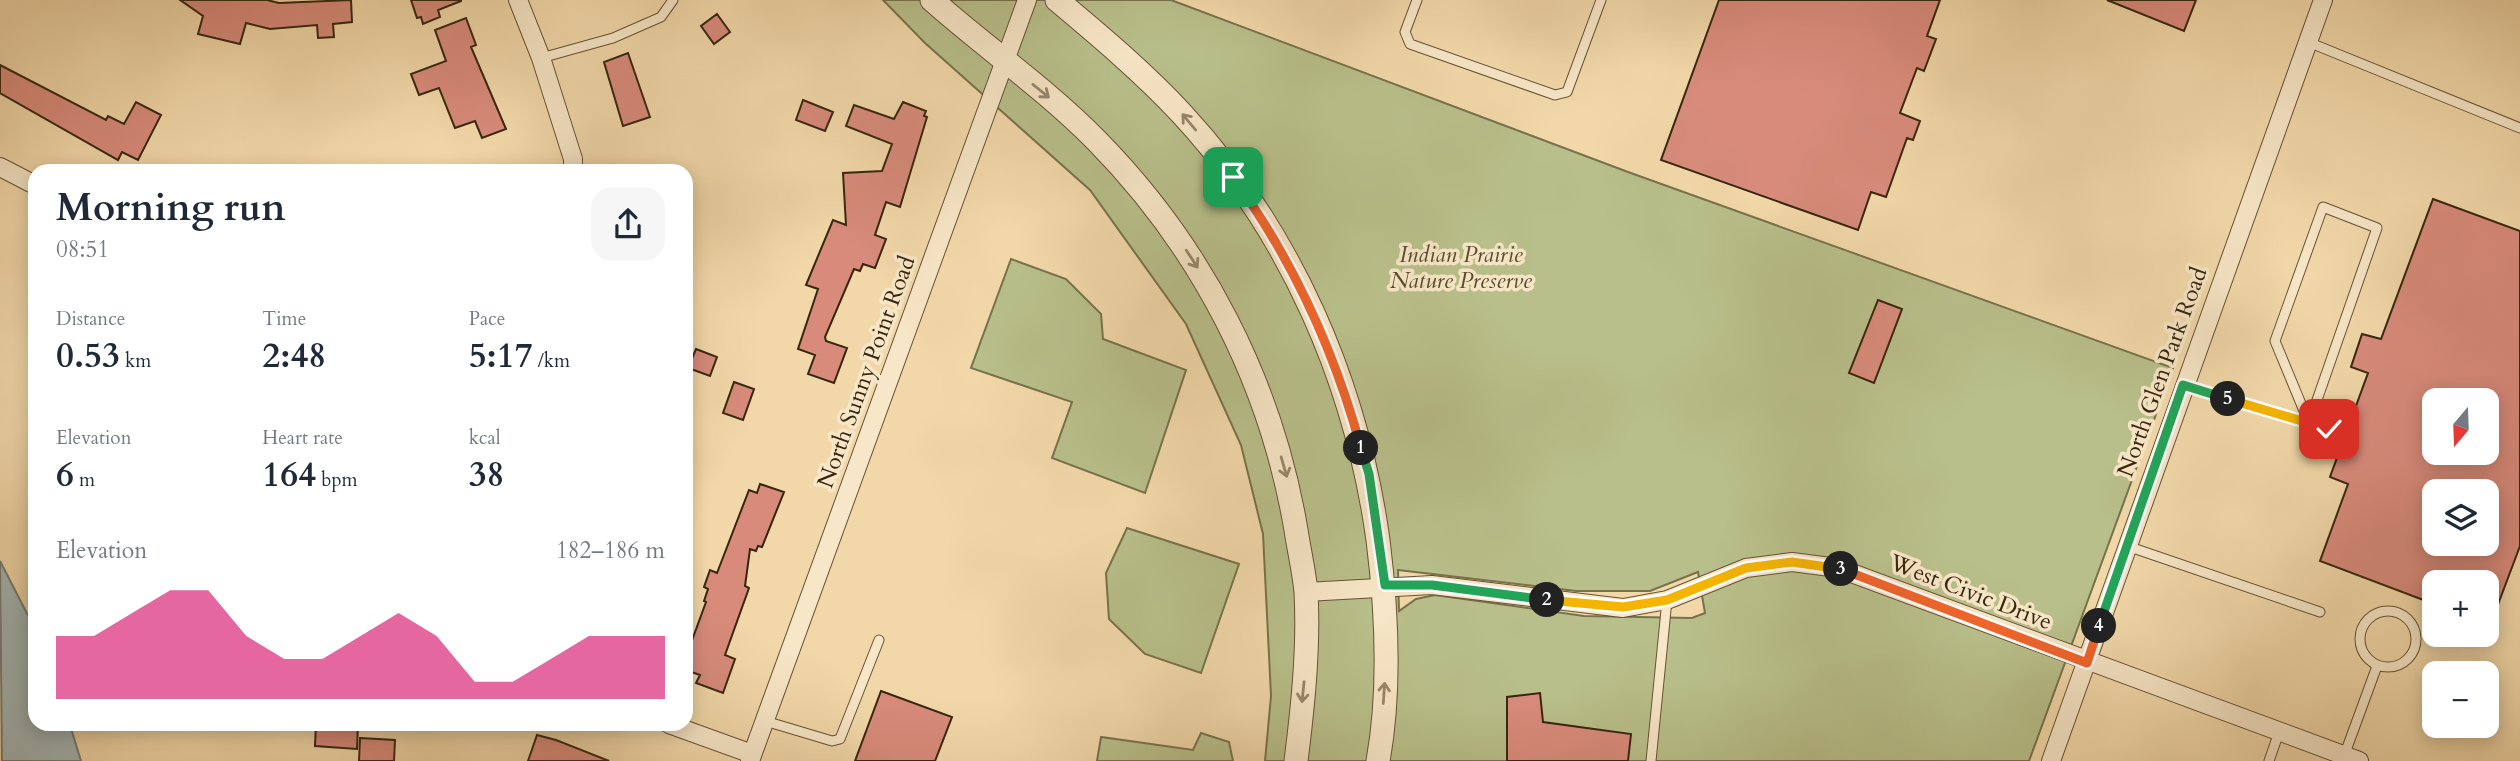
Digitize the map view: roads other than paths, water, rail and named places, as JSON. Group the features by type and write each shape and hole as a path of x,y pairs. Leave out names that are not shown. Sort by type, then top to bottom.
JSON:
{"street":[{"path":"518,0 541,58 573,164"},
{"path":"932,0 1097,140 1177,236 1210,287 1243,350 1272,424 1288,481 1306,592 1305,674 1296,761"},
{"name":"North Sunny Point Road","path":"751,758 1027,0"},
{"path":"1057,0 1139,71 1183,115 1264,220 1319,323 1347,397 1369,474 1385,585 1385,678 1378,761"},
{"name":"North Glen Park Road","path":"2050,761 2323,0"},
{"path":"0,167 28,181"},
{"name":"West Civic Drive","path":"1306,592 1385,585 1432,585 1623,607 1667,600 1746,568 1792,562 1838,568 2087,663 2351,758"},
{"path":"686,731 751,758"}],"lane":[{"path":"541,58 613,38 637,28 661,17 673,0"},
{"path":"1417,0 1405,32 1410,44 1555,95 1567,92 1601,0"},
{"path":"2308,42 2520,128"},
{"path":"2323,207 2377,228 2309,423 2275,341 2323,207"},
{"path":"2183,385 2329,429"},
{"path":"2127,545 2320,612"},
{"path":"1651,761 1667,600"},
{"path":"2385,610 2403,615 2415,629 2415,648 2411,656 2396,667 2377,666 2369,661 2360,644 2362,626 2376,613 2385,610"},
{"path":"765,721 832,741 840,739 879,640"},
{"path":"2351,758 2377,666"},
{"path":"2269,761 2279,732"}],"park label":[{"name":"Indian Prairie Nature Preserve","path":"1461,267"}]}
